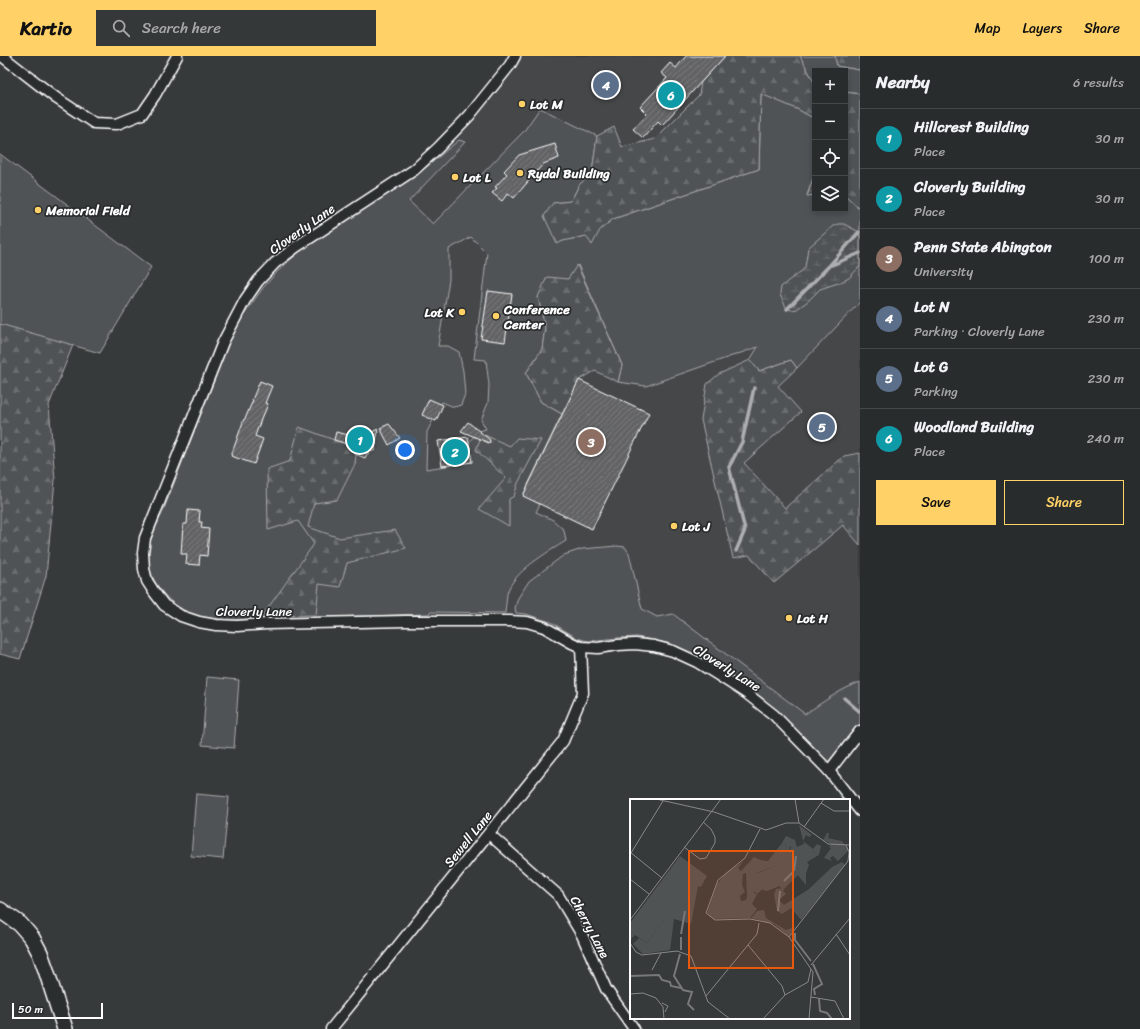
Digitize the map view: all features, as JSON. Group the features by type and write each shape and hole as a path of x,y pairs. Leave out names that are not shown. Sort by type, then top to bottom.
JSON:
{"main road":[{"path":"0,910 20,924 32,938 44,964 65,1029"}],"street":[{"path":"2,56 56,98 94,123 117,124 142,114 155,96 177,56"},
{"name":"Cloverly Lane","path":"515,56 510,65 469,116 414,170 296,247 276,263 258,282 245,300 223,342 145,538 143,553 144,569 147,581 164,606 181,616 210,624 237,626 406,621 527,622 544,628 581,647 598,648 635,644 654,646 673,652 697,662 746,693 774,715 829,771 860,811"},
{"name":"Sewell Lane","path":"331,1029 563,741 583,693 581,647"},
{"path":"829,771 860,731"},
{"name":"Cherry Lane","path":"489,834 558,895 582,935 606,989 634,1029"}],"shaded area":[{"path":"515,56 860,56 860,731 829,771 774,715 718,675 654,646 581,647 527,622 329,623 312,513 331,382 215,362 223,342 275,263 438,148"}],"green space":[{"path":"725,56 800,56 812,78 812,117 797,109 761,94 759,169 613,219 600,230 592,245 586,236 563,241 557,244 544,216 553,203 571,201 579,185 592,173 597,136 614,127 622,147 655,139 699,95 701,82"},
{"path":"800,56 835,56 837,66 860,70 860,94 848,92 848,68 812,68 812,78"},
{"path":"835,56 860,56 860,70 837,66"},
{"path":"848,92 860,94 860,209 848,198"},
{"path":"761,93 812,117 812,181 807,195 812,195 812,212 848,212 848,198 860,209 860,302 797,368 791,360 759,371 750,360 758,347 646,386 618,382 622,365 578,265 568,279 538,297 545,327 542,349 526,373 541,402 562,414 523,495 540,504 536,512 553,520 564,530 566,541 532,563 516,578 510,586 507,594 505,613 430,612 429,614 232,620 217,619 202,617 182,609 172,602 157,586 149,565 148,554 151,538 162,514 233,332 263,288 277,272 299,252 418,174 459,140 465,142 409,201 433,224 524,131 540,108 597,136 592,173 579,185 571,201 553,203 557,243 589,235 613,219 759,169","holes":["471,237 487,253 474,359 486,360 489,385 488,403 481,420 486,429 478,431 469,442 472,462 426,469 427,432 442,402 454,407 461,405 465,394 463,371 459,352 448,346 438,346 449,280 449,249"]},
{"name":"Memorial Field","path":"0,154 151,267 100,353 8,327 0,338"},
{"path":"812,182 812,195 807,196"},
{"path":"844,224 859,232 860,266 849,278 820,289 797,309 787,309 780,294 781,287 803,270 805,267 808,248 833,226"},
{"path":"577,265 622,365 618,382 595,371 579,380 562,414 541,402 526,373 542,349 545,327 538,297 547,277 568,279"},
{"path":"0,324 73,345 49,405 55,480 46,576 20,659 0,654"},
{"path":"750,360 759,371 791,360 797,368 778,386 801,412 744,463 785,508 844,456 860,453 860,545 843,525 774,583 749,555 733,558 701,420 707,384 719,374"},
{"path":"299,427 357,447 355,464 337,500 314,503 308,527 340,538 395,530 406,548 347,563 340,587 319,584 316,615 262,616 314,544 298,521 268,530 267,469 290,461"},
{"path":"482,434 510,446 517,438 541,440 518,483 514,496 509,499 509,526 479,509 506,478 476,450"},
{"path":"617,546 625,547 629,553 642,609 657,617 673,614 805,714 825,700 860,682 860,726 827,766 776,709 705,659 667,643 637,637 588,641 577,638 551,622 526,614 516,613 515,608 518,598 529,581 564,555 582,549"},
{"path":"207,677 239,680 234,748 202,745"},
{"path":"196,794 229,797 223,859 191,856"}],"building":[{"path":"686,56 725,56 662,125 658,121 643,138 633,129 647,114 640,107 667,78 661,73 670,63 676,68"},
{"name":"Rydal Building","path":"555,144 559,158 543,164 514,198 508,193 502,201 492,193 497,188 495,187 507,174 504,171 519,155"},
{"name":"Conference Center","path":"488,291 512,294 505,342 481,339"},
{"path":"579,380 649,413 592,529 523,496"},
{"path":"260,381 272,386 265,403 268,404 255,436 263,439 254,464 231,456 244,419"},
{"path":"429,399 443,405 436,421 422,415"},
{"path":"468,422 490,440 489,443 461,431"},
{"path":"389,424 400,438 389,445 380,428"},
{"path":"378,429 375,450 367,454 365,458 355,454 357,447 334,440 336,432 361,438 362,434 366,435"},
{"path":"468,437 472,462 442,466 438,441"},
{"path":"188,510 200,511 199,522 202,522 201,528 209,529 207,556 200,555 199,565 186,564 187,554 181,554 183,524 187,524"}],"waterway":[{"path":"787,309 830,265 859,232"},
{"path":"832,265 860,253"},
{"path":"736,551 745,530 729,467 742,442 754,388"},
{"path":"844,698 859,711"}],"place":[{"name":"Lot N","path":"606,85"},
{"name":"Woodland Building","path":"671,95"},
{"name":"Lot M","path":"522,104"},
{"name":"Rydal Building","path":"520,173"},
{"name":"Lot L","path":"455,177"},
{"name":"Memorial Field","path":"38,210"},
{"name":"Lot K","path":"462,312"},
{"name":"Conference Center","path":"496,316"},
{"name":"Lot G","path":"822,427"},
{"name":"Hillcrest Building","path":"360,440"},
{"name":"Penn State Abington","path":"591,442"},
{"name":"Cloverly Building","path":"455,452"},
{"name":"Lot J","path":"674,526"},
{"name":"Lot H","path":"789,618"}]}
